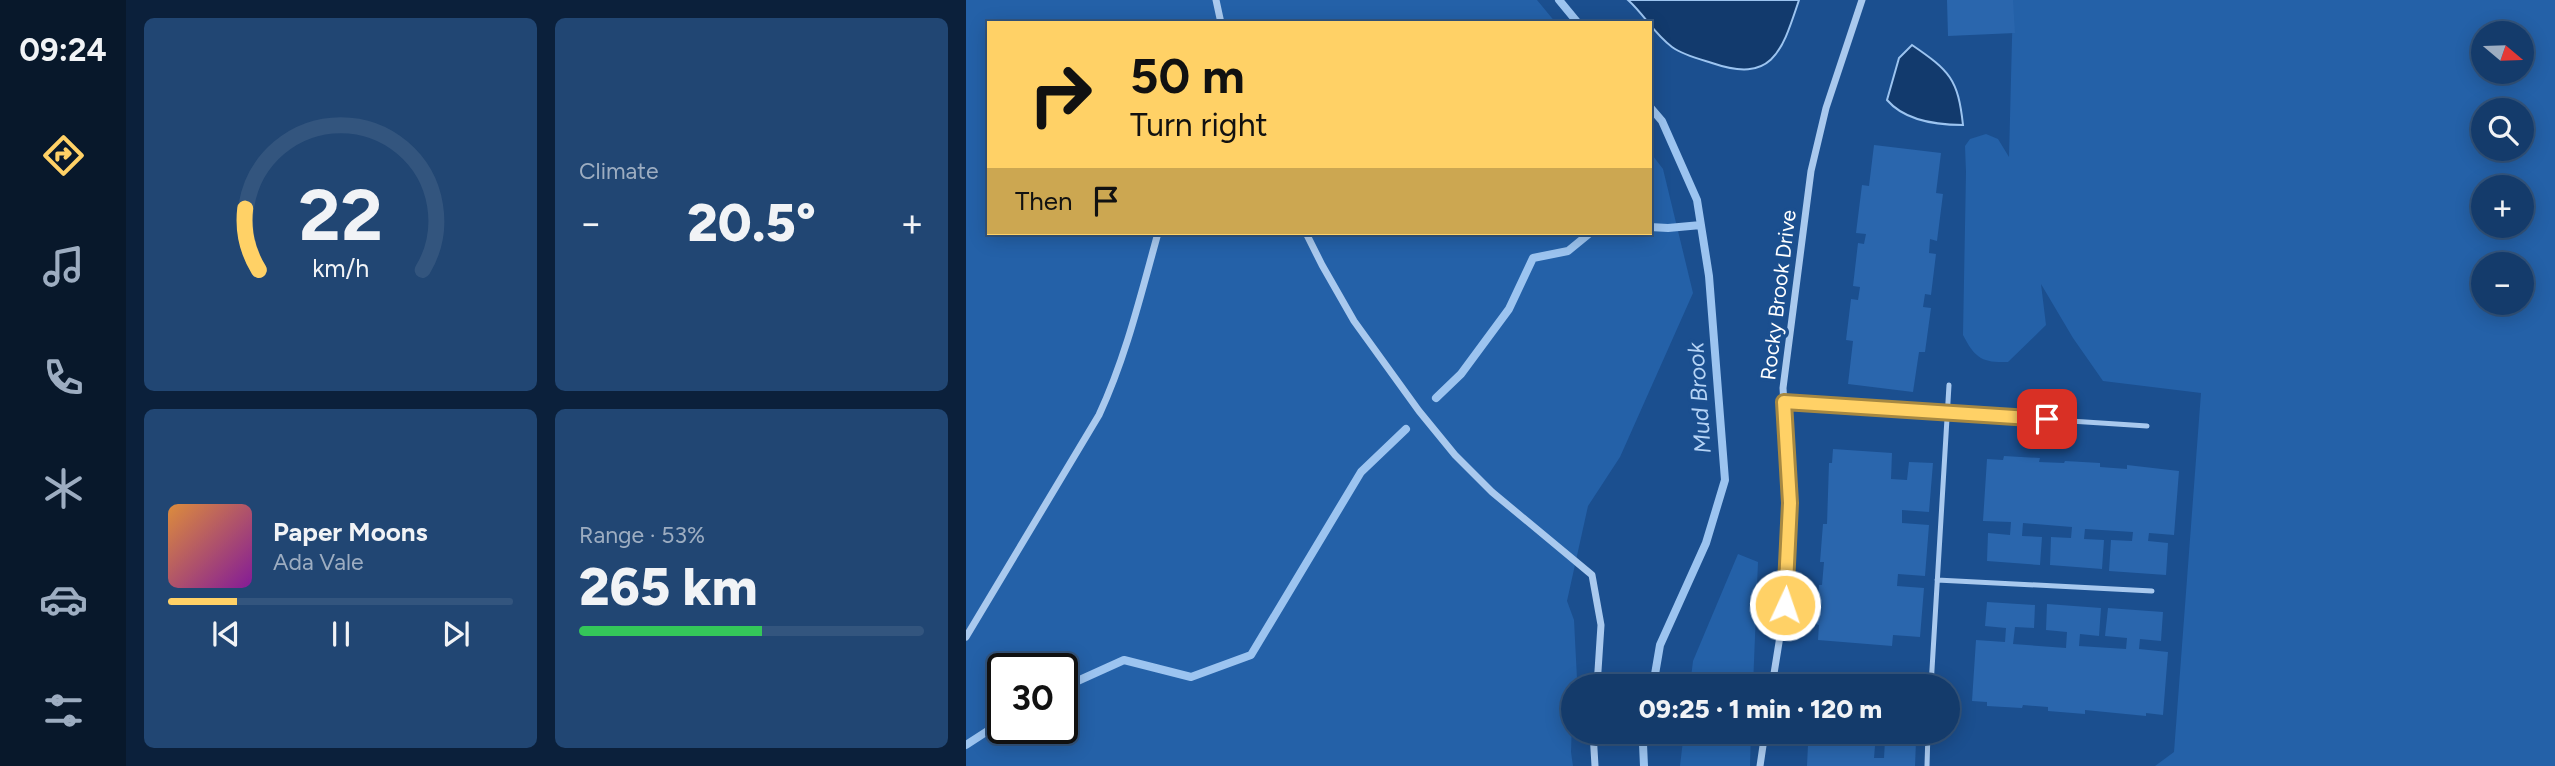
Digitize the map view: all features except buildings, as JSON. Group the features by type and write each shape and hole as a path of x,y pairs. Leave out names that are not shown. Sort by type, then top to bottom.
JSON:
{"street":[{"path":"1216,0 1221,21"},
{"name":"Rocky Brook Drive","path":"1775,674 1785,605 1790,503 1783,388 1811,171 1826,108 1863,0"},
{"path":"966,637 1100,415 1133,319 1157,235"},
{"path":"1307,235 1354,321 1411,401 1448,446 1492,492 1592,575 1601,625 1598,674"},
{"path":"1594,744 1595,766"},
{"path":"1760,766 1763,744"}],"lane":[{"path":"1932,674 1949,385"},
{"path":"1784,402 2147,426"},
{"path":"1937,579 2152,591"},
{"path":"1927,766 1928,744"}],"shaded area":[{"path":"966,0 1537,0 1554,21 987,21 987,235 1652,235 1652,155 1663,169 1693,293 1620,457 1588,506 1567,601 1574,620 1577,674 1561,674 1561,744 1571,744 1573,766 966,766"},
{"path":"1628,0 1799,0 1780,48 1762,66 1749,69 1712,63 1676,50 1652,26 1652,21 1647,21"},
{"path":"2013,0 2555,0 2555,766 2155,766 2174,752 2201,393 2103,381 2073,338 2041,284 2046,325 2008,362 1980,358 1971,349 1963,335 1965,146 1970,139 1986,134 1998,139 2009,157"},
{"path":"1912,45 1935,62 1950,78 1955,86 1963,125 1932,123 1912,117 1887,100 1899,58"},
{"path":"1738,554 1758,562 1753,674 1691,674 1693,661"},
{"path":"1683,744 1751,744 1750,766 1680,766"}],"waterway":[{"name":"Mud Brook","path":"1559,0 1576,21"},
{"name":"Mud Brook","path":"1652,109 1662,121 1697,200 1709,276 1725,480 1706,543 1660,645 1655,674"},
{"path":"1652,227 1701,225"},
{"path":"1436,398 1461,374 1509,309 1533,258 1568,251 1588,235"},
{"path":"1078,681 1124,660 1191,677 1251,655 1361,472 1406,429"},
{"path":"966,745 987,731"},
{"name":"Mud Brook","path":"1643,744 1644,766"}],"route":[{"path":"1785,605 1790,503 1784,402 2047,419"}]}
